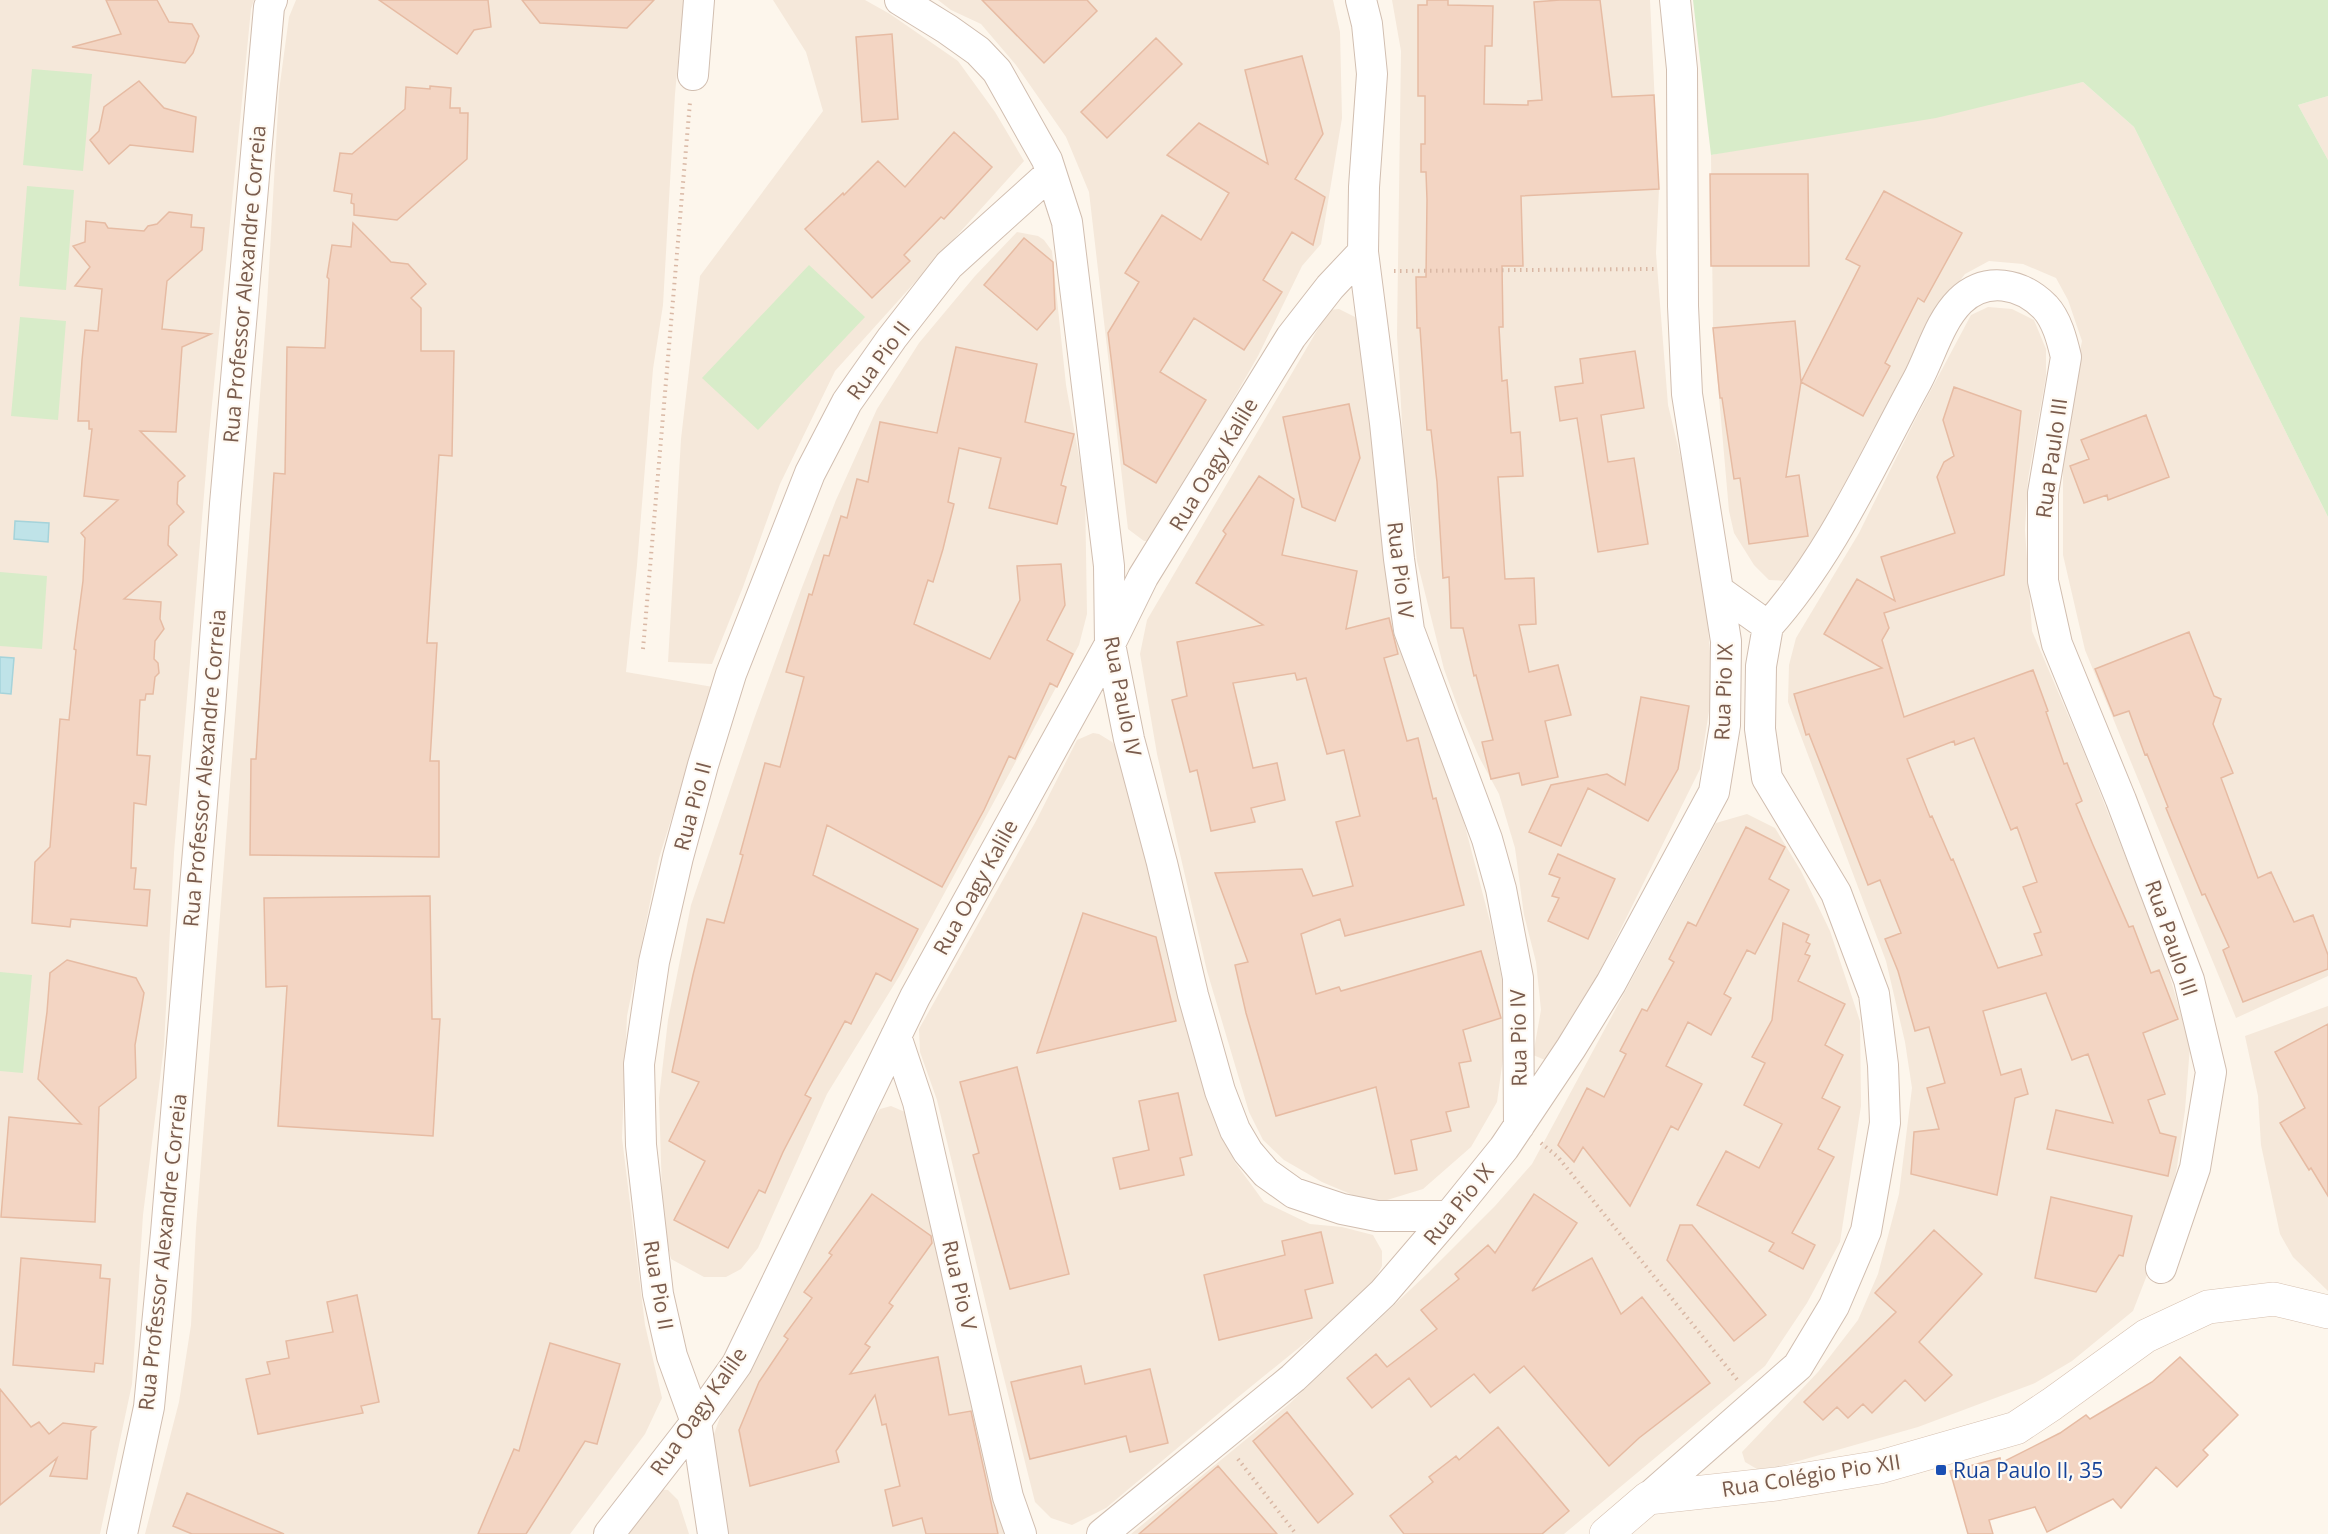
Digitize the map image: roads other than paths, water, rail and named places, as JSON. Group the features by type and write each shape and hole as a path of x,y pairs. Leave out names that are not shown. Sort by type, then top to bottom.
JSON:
{"street":[{"name":"Rua Professor Alexandre Correia","path":"122,1534 148,1407 164,1257 225,504 269,7 272,0"},
{"path":"693,75 699,0"},
{"name":"Rua Paulo IV","path":"900,0 970,45 997,71 1047,160 1067,222 1109,566 1110,644 1129,739 1162,863 1193,995 1220,1091 1235,1130 1248,1152 1266,1173 1294,1193 1377,1216 1449,1216"},
{"name":"Rua Pio IV","path":"1360,0 1367,24 1372,74 1364,186 1365,262 1409,630 1487,839 1501,889 1518,978 1519,1126"},
{"name":"Rua Pio IX","path":"1102,1534 1293,1378 1383,1293 1449,1216 1519,1126 1571,1048 1611,983 1714,792 1725,725 1726,641 1687,394 1683,268 1682,69 1675,0"},
{"name":"Rua Pio II","path":"713,1534 696,1422 672,1356 658,1294 641,1145 639,1064 654,962 678,857 731,674 810,473 847,402 892,338 949,265 1052,173"},
{"name":"Rua Oagy Kalile","path":"609,1534 696,1422 737,1364 926,977 1110,644 1143,577 1291,337 1330,286 1365,262"},
{"name":"Rua Paulo III","path":"1768,626 1791,600 1824,550 1921,373 1945,322 1959,303 1972,291 1995,284 2013,286 2046,308 2061,336 2066,357 2043,493 2041,525 2045,591 2057,644 2121,800 2189,980 2211,1072 2195,1168 2161,1268"},
{"path":"1606,1534 1798,1366 1834,1306 1866,1231 1885,1122 1884,1065 1874,994 1836,893 1767,778 1760,729 1761,666 1768,626 1719,591"},
{"path":"1714,792 1735,778 1767,778"},
{"name":"Rua Pio V","path":"896,1036 918,1102 1008,1497 1021,1534"},
{"name":"Rua Colégio Pio XII","path":"1648,1498 1776,1484 1880,1467 2016,1428 2146,1336 2208,1307 2274,1299 2328,1312"}],"water":[{"path":"15,521 49,523 48,542 14,539"},
{"path":"0,657 14,658 11,694 0,693"}],"place":[{"name":"Rua Paulo II, 35","path":"1941,1470"}]}
